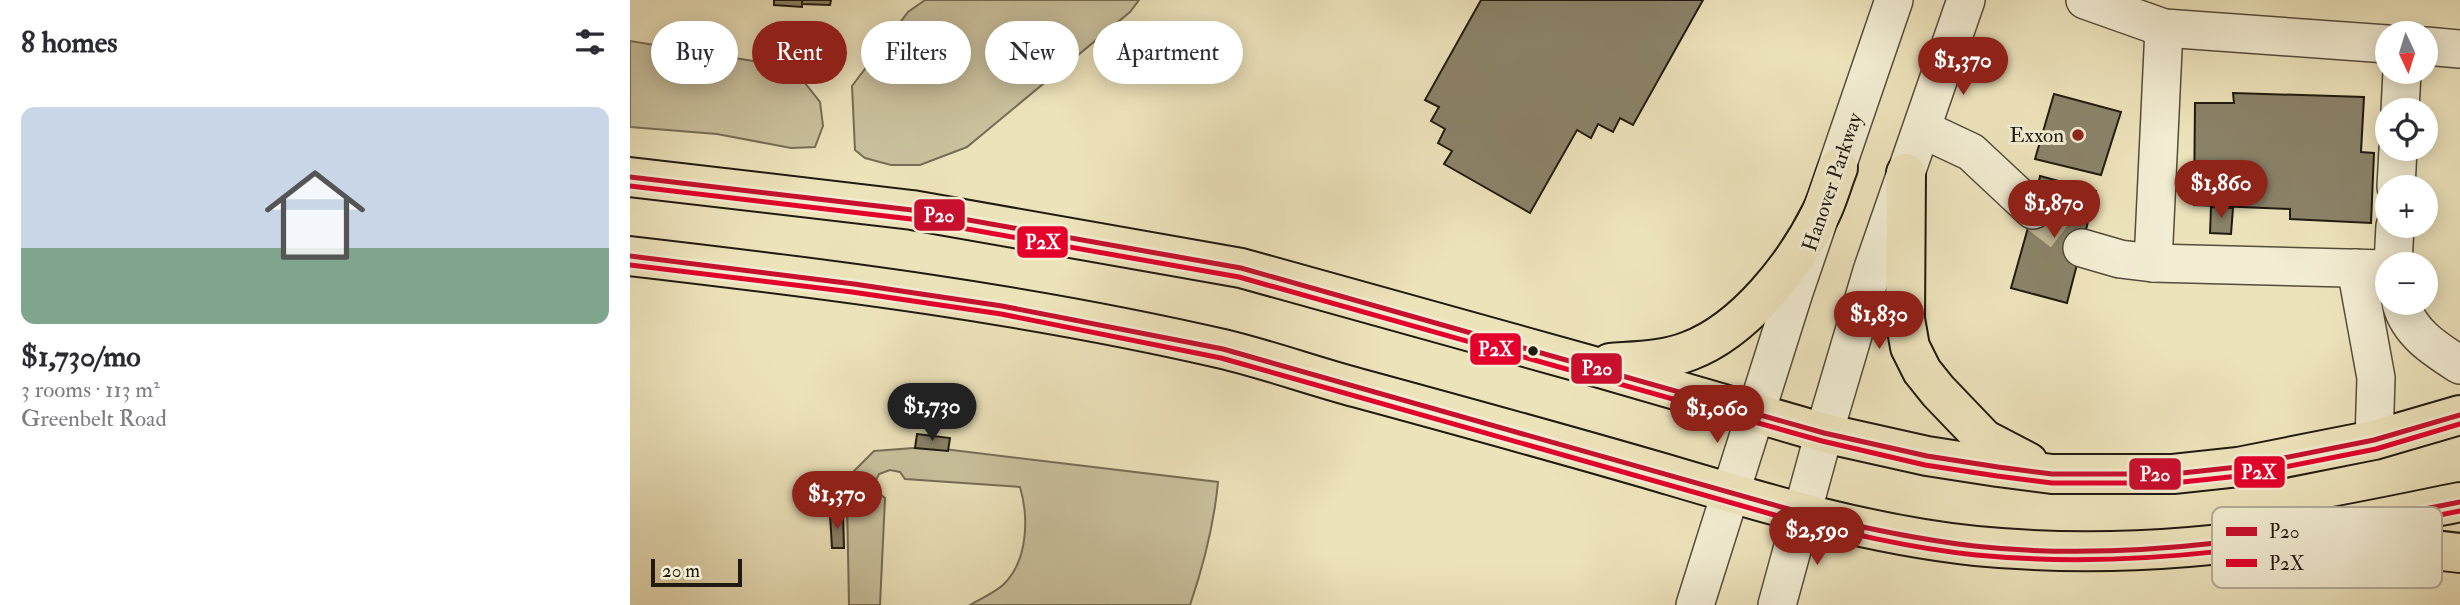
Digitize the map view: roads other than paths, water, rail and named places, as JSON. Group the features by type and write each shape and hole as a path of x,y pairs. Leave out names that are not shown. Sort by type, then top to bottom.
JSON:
{"main road":[{"path":"1586,364 1651,360 1690,351 1724,332 1779,279 1821,213 1838,168"},
{"path":"1906,173 1905,319 1910,347 1922,371 1938,391 1984,439 2052,474"},
{"path":"630,177 912,210 1227,266 1586,364 1824,433 1927,456 2052,474 2173,474 2238,467 2374,440 2460,415"},
{"path":"630,256 810,276 1091,321 1228,350 1802,514 1863,528 1973,545 2051,551 2174,547 2212,543"},
{"path":"2434,507 2460,502"},
{"path":"2442,551 2460,553"}],"street":[{"name":"Hanover Parkway","path":"1695,605 1794,292 1894,0"},
{"path":"1777,605 1872,271 1966,0"},
{"path":"2085,0 2164,28 2375,43"},
{"path":"2153,263 2164,28"},
{"path":"2438,47 2460,49"},
{"path":"1922,129 1971,152 2033,210"},
{"path":"2082,248 2120,259 2153,263 2372,268 2374,440"},
{"path":"2404,315 2429,345 2460,365"}],"tunnel":[{"path":"2033,210 2082,248"}],"place":[{"name":"Exxon","path":"2078,135"}]}
